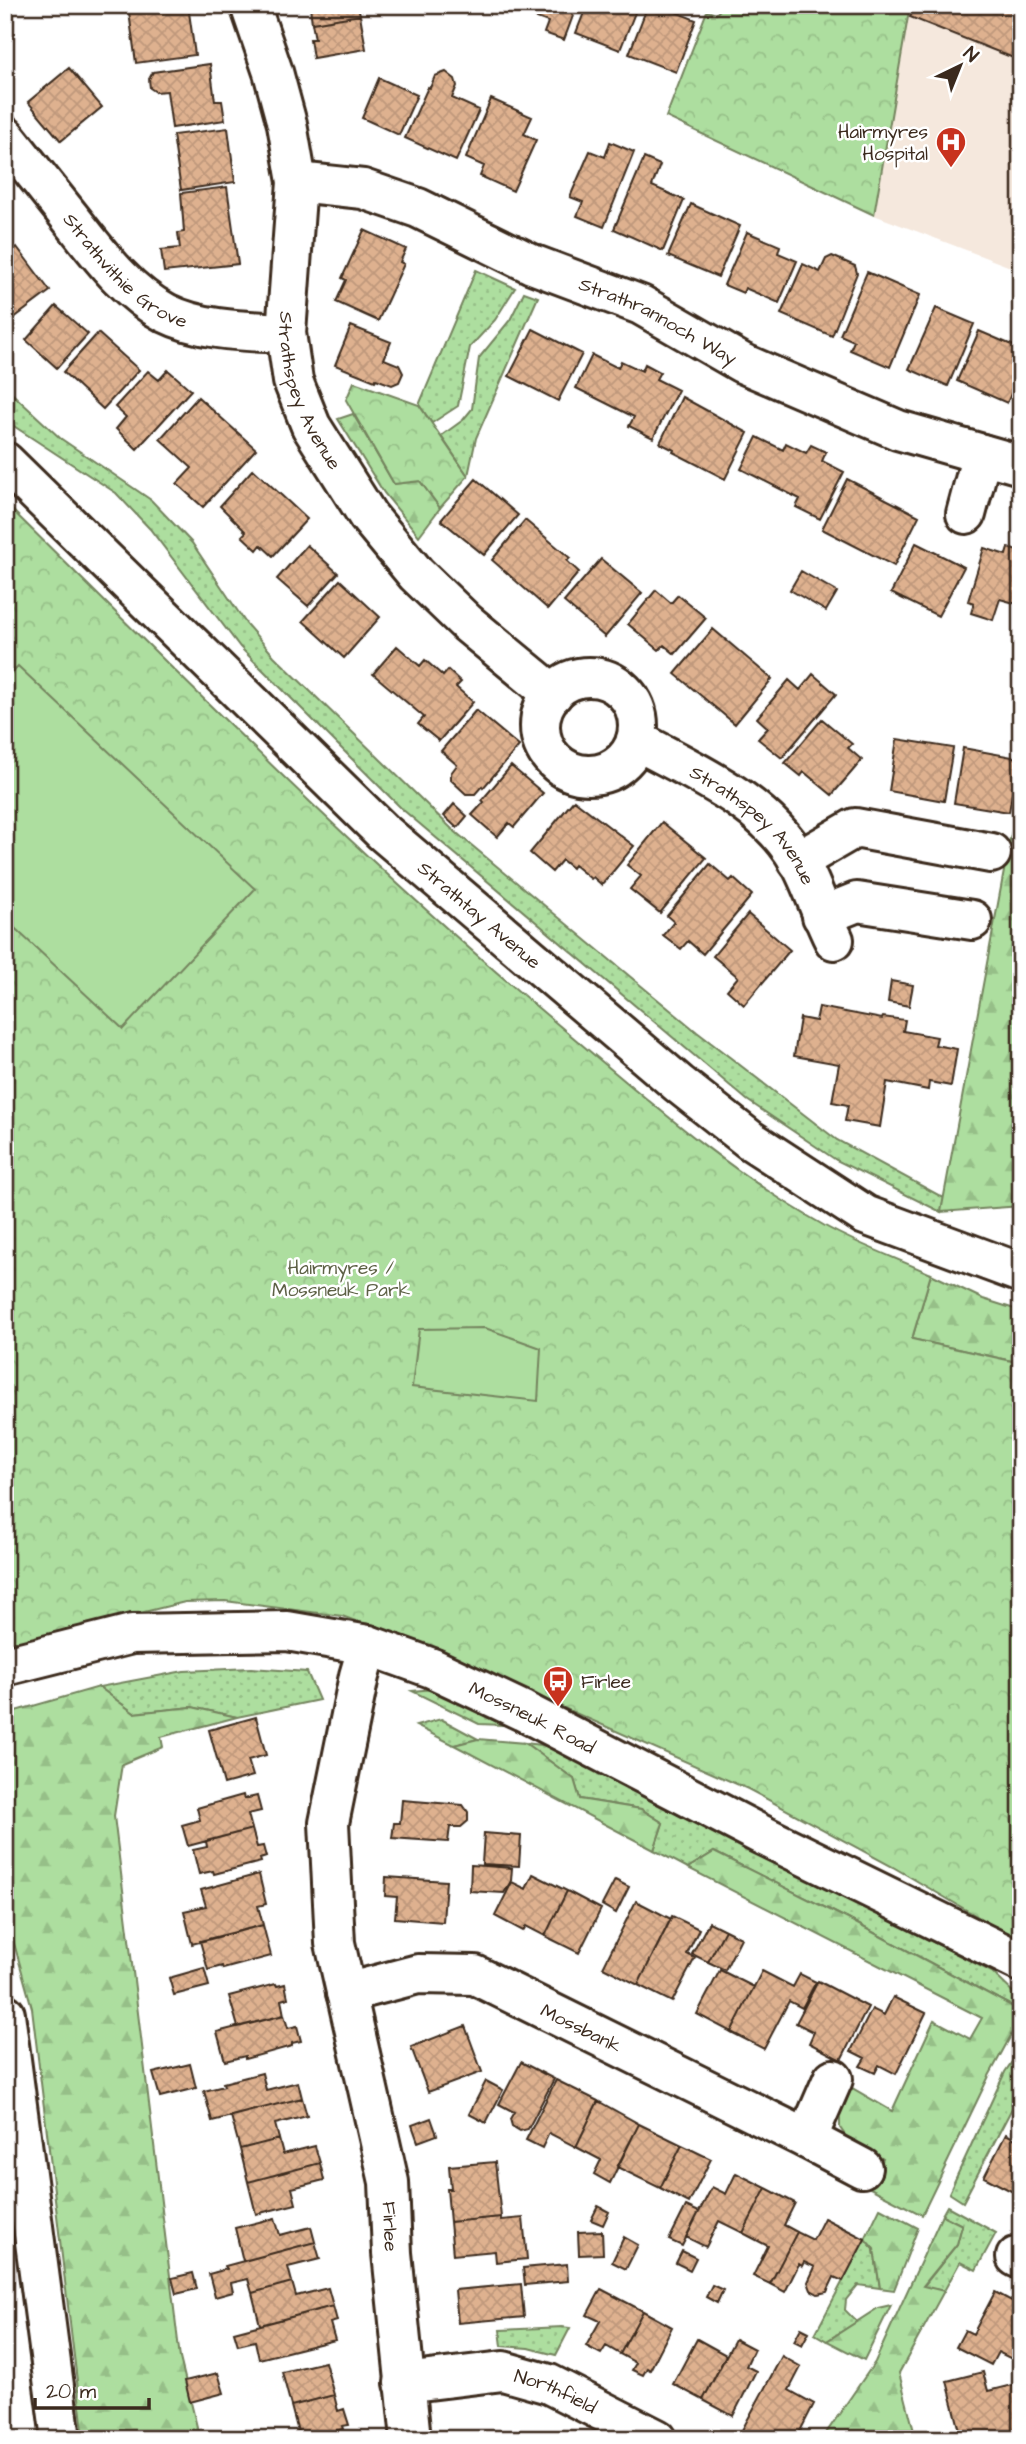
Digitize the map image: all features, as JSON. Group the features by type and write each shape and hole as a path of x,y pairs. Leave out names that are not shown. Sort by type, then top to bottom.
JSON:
{"street":[{"name":"Strathspey Avenue","path":"250,5 288,124 297,183 286,333 293,381 310,426 368,516 416,575 552,694"},
{"name":"Strathvithie Grove","path":"5,136 111,268 137,294 167,314 199,323 229,330 286,333"},
{"name":"Strathrannoch Way","path":"297,183 363,189 418,208 532,264 641,305 754,368 898,430 1021,465"},
{"path":"966,513 982,454"},
{"name":"Strathtay Avenue","path":"5,463 383,832 679,1084 750,1140 865,1215 1021,1273"},
{"path":"581,677 597,677 613,683 626,693 635,707 638,723 636,740 629,754 618,765 604,773 589,775 573,772 548,753 540,723 544,707 552,694 565,683 581,677"},
{"name":"Strathspey Avenue","path":"636,740 727,790 769,822 798,861 828,928 857,902 972,920"},
{"path":"798,861 855,828 991,853"},
{"name":"Mossneuk Road","path":"5,1666 132,1634 287,1631 368,1645 432,1668 523,1710 758,1833 1021,1962"},
{"name":"Firlee","path":"368,1645 359,1676 329,1823 335,1943 389,2182 392,2253 411,2439"},
{"name":"Mossbank","path":"346,1993 418,1974 475,1975 862,2168"},
{"path":"5,2014 61,2439"},
{"path":"807,2139 833,2079"},
{"name":"Northfield","path":"404,2383 503,2371 549,2384 657,2439"}],"shaded area":[{"name":"Hairmyres Hospital","path":"910,5 1021,5 1021,271 874,215"}],"green space":[{"path":"724,5 910,5 874,215 666,117 707,11 716,14"},
{"path":"476,270 515,288 495,320 470,347 458,406 432,423 419,405"},
{"path":"524,292 538,297 476,438 468,476 441,436 463,420 472,409 479,358 510,320"},
{"path":"354,382 419,405 468,476 440,508 420,481 394,484 346,400"},
{"path":"5,387 60,438 151,500 192,543 247,625 274,656 452,829 697,1032 837,1140 944,1198 941,1212 836,1160 747,1100 402,809 240,647 150,529 116,493 6,421"},
{"path":"353,414 394,484 420,481 440,508 419,536 384,493 338,419"},
{"name":"Hairmyres / Mossneuk Park","path":"5,503 205,700 408,894 649,1101 716,1154 787,1203 838,1233 931,1274 912,1339 1021,1363 1021,1942 893,1867 748,1789 423,1646 342,1616 225,1601 185,1602 5,1646"},
{"path":"18,666 255,889 123,1029 5,919 5,680"},
{"path":"1021,792 1021,1206 941,1212 1009,844"},
{"path":"931,1274 983,1299 1021,1311 1021,1363 912,1339"},
{"path":"485,1328 541,1348 538,1401 412,1387 419,1329"},
{"path":"251,1668 307,1672 319,1700 237,1717 192,1707 134,1713 99,1687 184,1671"},
{"path":"99,1687 134,1713 192,1707 237,1717 161,1737 163,1747 122,1764 114,1816 180,2358 200,2439 84,2439 32,2008 5,1911 5,1714"},
{"path":"434,1689 503,1725 479,1724 412,1691"},
{"path":"441,1719 478,1739 454,1745 416,1726"},
{"path":"478,1739 525,1743 574,1779 580,1799 641,1809 663,1823 654,1850 454,1745"},
{"path":"525,1743 550,1746 992,1972 1021,2000 1021,2011 848,1919 714,1852 688,1868 654,1850 663,1823 641,1809 580,1799 574,1779"},
{"path":"714,1852 848,1919 1021,2011 1021,2017 989,2076 922,2215 870,2188 883,2159 848,2139 840,2128 840,2111 852,2088 892,2111 934,2020 970,2039 982,2018 688,1868"},
{"path":"1018,2053 1021,2054 1021,2091 963,2202 949,2193 1005,2072"},
{"path":"947,2206 996,2233 976,2270 960,2262 944,2291 923,2287 957,2244 962,2225 942,2215"},
{"path":"880,2208 918,2228 894,2290 880,2288 874,2249 865,2239"},
{"path":"942,2215 962,2225 957,2244 923,2286 944,2291 899,2373 916,2439 822,2439 875,2362"},
{"path":"865,2239 874,2249 880,2288 858,2285 846,2300 845,2310 857,2322 827,2341 815,2334"},
{"path":"891,2305 864,2360 827,2341 878,2308"},
{"path":"570,2328 556,2355 528,2348 502,2346 500,2330"}],"building":[{"path":"128,5 188,5 195,55 136,63"},
{"path":"304,5 358,5 360,15 312,23 310,7 304,8"},
{"path":"526,5 577,5 564,40 544,33 548,22 523,13"},
{"path":"587,5 638,5 620,50 576,33"},
{"path":"648,5 658,5 696,20 676,72 629,54"},
{"path":"915,5 1021,5 1021,61 910,17"},
{"path":"360,15 366,49 313,58 310,39 315,39 312,23"},
{"path":"210,64 215,101 222,101 225,120 172,128 167,91 156,92 150,88 149,79 153,72"},
{"path":"69,68 102,107 61,141 28,102"},
{"path":"446,72 455,79 457,86 452,98 479,110 456,161 405,138 428,87 430,88 435,76"},
{"path":"379,78 417,95 399,135 362,118"},
{"path":"491,99 532,117 524,134 536,140 513,191 480,176 484,166 466,158"},
{"path":"228,128 235,182 181,190 173,135"},
{"path":"610,142 634,152 604,227 577,216 583,202 570,197 590,151 605,157"},
{"path":"644,158 660,165 652,186 684,200 663,251 614,229"},
{"path":"227,187 238,264 164,272 161,250 180,248 178,233 184,232 181,193"},
{"path":"691,204 740,226 718,277 668,256"},
{"path":"364,230 406,249 400,262 404,264 378,321 336,302 346,280 342,278"},
{"path":"747,232 780,246 778,253 797,261 779,303 745,288 743,293 724,285"},
{"path":"17,247 50,291 6,324 5,256"},
{"path":"832,256 855,266 857,273 832,336 781,314 803,264 820,272 826,259"},
{"path":"867,272 920,295 890,367 850,350 854,341 840,335"},
{"path":"56,306 88,334 57,368 26,340"},
{"path":"936,308 974,324 948,386 909,369"},
{"path":"351,326 391,342 384,359 399,365 403,373 399,382 392,385 376,379 375,381 335,365"},
{"path":"533,329 582,354 558,401 509,376"},
{"path":"979,331 1021,349 1021,371 1007,403 957,381"},
{"path":"98,333 139,370 103,409 63,372"},
{"path":"592,355 618,368 621,361 642,371 645,364 660,372 656,379 678,390 653,438 629,426 634,417 576,388"},
{"path":"168,370 191,390 137,449 116,429 126,417 115,407 148,371 159,380"},
{"path":"198,397 256,449 203,507 177,484 192,468 160,439"},
{"path":"682,397 748,433 725,479 660,443"},
{"path":"757,437 783,450 786,443 806,453 811,445 826,452 822,461 844,472 820,519 796,507 800,499 741,469"},
{"path":"253,469 307,519 273,556 261,545 257,550 242,536 246,532 220,506"},
{"path":"476,479 518,515 484,555 441,520"},
{"path":"847,479 919,516 894,566 822,529"},
{"path":"525,520 570,558 567,561 579,572 548,609 492,560"},
{"path":"916,543 964,567 938,616 891,593"},
{"path":"307,545 338,573 308,606 277,579"},
{"path":"984,548 1006,555 1008,548 1021,552 1021,605 1000,599 993,620 971,613 974,603 968,601"},
{"path":"601,559 642,593 605,637 564,602"},
{"path":"801,571 837,592 826,611 790,590"},
{"path":"340,580 380,617 344,658 303,621"},
{"path":"656,590 671,603 678,595 706,618 675,654 664,645 659,650 628,624"},
{"path":"713,629 772,679 735,724 675,674"},
{"path":"397,646 420,666 425,660 443,676 448,670 461,682 456,687 473,702 439,741 418,724 424,717 373,674"},
{"path":"813,674 836,694 782,758 758,739 768,728 757,718 789,680 800,690"},
{"path":"476,710 519,746 483,788 482,786 475,794 466,794 451,780 451,773 457,765 441,751"},
{"path":"822,719 852,744 848,748 862,760 832,795 804,772 801,776 785,763"},
{"path":"897,739 953,748 944,801 889,791"},
{"path":"963,748 1018,758 1009,812 954,803"},
{"path":"511,766 543,793 514,827 509,823 497,837 472,815"},
{"path":"574,800 634,846 602,885 574,865 572,868 562,860 552,872 530,853"},
{"path":"454,804 467,816 457,828 444,816"},
{"path":"662,822 706,858 660,913 630,889 641,876 627,865"},
{"path":"710,864 730,881 733,878 752,895 703,954 688,941 681,949 663,935 674,922 667,916"},
{"path":"748,914 790,950 744,1005 727,990 738,977 713,956"},
{"path":"891,981 913,985 909,1006 888,1002"},
{"path":"819,1007 882,1019 905,1020 903,1031 937,1037 935,1045 957,1049 951,1086 929,1082 928,1090 887,1082 880,1127 845,1121 848,1105 832,1102 839,1064 794,1056 800,1018 816,1021"},
{"path":"256,1717 266,1755 248,1760 253,1776 224,1784 209,1730"},
{"path":"243,1795 244,1799 257,1796 261,1811 248,1814 252,1829 188,1846 182,1825 200,1820 197,1808"},
{"path":"402,1800 463,1805 468,1812 468,1821 461,1827 450,1827 448,1842 392,1838 394,1823 400,1823"},
{"path":"252,1829 257,1847 263,1846 266,1857 260,1859 261,1862 214,1874 213,1871 199,1874 193,1850 207,1847 206,1841"},
{"path":"484,1833 521,1836 519,1866 482,1864"},
{"path":"471,1865 512,1868 511,1881 504,1893 470,1891"},
{"path":"259,1874 266,1904 258,1906 263,1925 192,1944 184,1911 206,1906 201,1890"},
{"path":"533,1874 567,1891 545,1936 526,1926 523,1931 495,1916 512,1882 526,1889"},
{"path":"386,1877 446,1881 443,1922 395,1918 397,1897 385,1896"},
{"path":"615,1880 629,1887 616,1913 602,1905"},
{"path":"567,1891 601,1909 579,1953 545,1936"},
{"path":"636,1901 671,1919 638,1985 603,1967"},
{"path":"672,1916 699,1929 687,1954 695,1958 672,2002 638,1985"},
{"path":"709,1922 725,1930 708,1962 692,1954"},
{"path":"263,1925 271,1956 223,1969 222,1966 208,1970 200,1941"},
{"path":"725,1930 741,1938 725,1970 708,1962"},
{"path":"204,1968 209,1986 174,1995 169,1978"},
{"path":"720,1970 754,1987 731,2032 697,2014"},
{"path":"762,1971 793,1987 800,1974 816,1982 802,2008 789,2001 764,2049 731,2032"},
{"path":"818,1981 868,2007 841,2060 809,2043 814,2032 796,2023"},
{"path":"285,1984 288,1998 281,2000 284,2015 238,2027 229,1996"},
{"path":"893,1997 926,2013 896,2074 879,2065 875,2073 860,2066 865,2058 851,2051 872,2009 884,2015"},
{"path":"284,2015 288,2028 297,2026 301,2041 245,2059 245,2056 225,2061 217,2032"},
{"path":"465,2026 482,2072 428,2092 411,2047"},
{"path":"521,2062 554,2079 528,2129 520,2131 512,2126 510,2119 514,2112 499,2104"},
{"path":"190,2064 196,2088 160,2097 153,2073"},
{"path":"262,2073 266,2090 298,2082 302,2098 212,2121 204,2091"},
{"path":"556,2080 598,2101 576,2147 549,2133 542,2148 526,2140"},
{"path":"486,2081 503,2090 486,2123 469,2114"},
{"path":"302,2098 307,2116 275,2124 279,2139 240,2149 231,2116"},
{"path":"598,2101 639,2124 610,2183 594,2174 601,2160 576,2147"},
{"path":"431,2118 437,2135 418,2142 412,2125"},
{"path":"639,2124 682,2145 660,2188 617,2167"},
{"path":"1006,2134 1021,2142 1021,2196 984,2177"},
{"path":"279,2139 283,2154 315,2146 320,2163 248,2182 240,2149"},
{"path":"682,2145 711,2159 689,2203 660,2188"},
{"path":"495,2162 501,2217 450,2222 447,2189 451,2189 449,2166"},
{"path":"320,2163 324,2180 292,2188 296,2204 256,2214 248,2182"},
{"path":"736,2173 766,2188 743,2233 719,2221 706,2247 686,2237 712,2187 726,2194"},
{"path":"766,2188 795,2203 784,2225 797,2232 770,2284 753,2276 768,2246 743,2233"},
{"path":"598,2206 609,2212 603,2225 591,2220"},
{"path":"686,2206 699,2212 682,2246 669,2240"},
{"path":"501,2217 501,2220 523,2218 527,2259 496,2262 495,2251 453,2255 450,2222"},
{"path":"275,2218 280,2235 311,2227 315,2242 243,2261 235,2228"},
{"path":"824,2218 865,2239 843,2281 834,2277 827,2292 818,2294 811,2290 808,2282 815,2267 804,2262 802,2266 799,2264 785,2292 770,2284 797,2232 813,2240"},
{"path":"602,2231 603,2254 579,2255 578,2232"},
{"path":"624,2237 638,2245 626,2269 612,2262"},
{"path":"315,2242 320,2259 288,2267 292,2282 252,2293 248,2279 231,2283 233,2292 215,2297 209,2274 227,2269 225,2266"},
{"path":"682,2251 696,2258 690,2270 676,2263"},
{"path":"567,2264 568,2281 525,2285 523,2268"},
{"path":"193,2273 197,2289 176,2294 172,2278"},
{"path":"292,2282 296,2296 328,2288 333,2306 260,2325 252,2293"},
{"path":"521,2284 524,2317 458,2323 455,2290"},
{"path":"712,2285 723,2290 717,2303 706,2297"},
{"path":"601,2289 643,2311 620,2354 606,2346 601,2354 586,2346 600,2321 587,2315"},
{"path":"995,2292 1021,2306 1021,2358 1018,2362 998,2352 991,2365 956,2347 965,2330 973,2334"},
{"path":"333,2306 337,2321 330,2323 335,2340 259,2359 255,2341 238,2345 234,2332"},
{"path":"643,2311 672,2327 650,2370 647,2368 643,2375 632,2370 636,2363 620,2354"},
{"path":"801,2328 809,2332 802,2345 794,2341"},
{"path":"697,2339 726,2355 703,2400 673,2384"},
{"path":"735,2339 754,2349 746,2366 756,2371 733,2416 703,2400"},
{"path":"782,2356 801,2367 789,2390 814,2404 796,2439 759,2439 742,2430"},
{"path":"325,2362 334,2395 291,2406 282,2372"},
{"path":"983,2372 988,2391 1016,2384 1021,2404 1021,2439 962,2439 947,2381"},
{"path":"218,2373 224,2393 190,2402 185,2381"},
{"path":"334,2395 338,2411 344,2409 349,2425 342,2426 343,2429 300,2439 291,2406"}],"place":[{"name":"Hairmyres Hospital","path":"951,169"},
{"name":"Firlee","path":"558,1708"}]}
